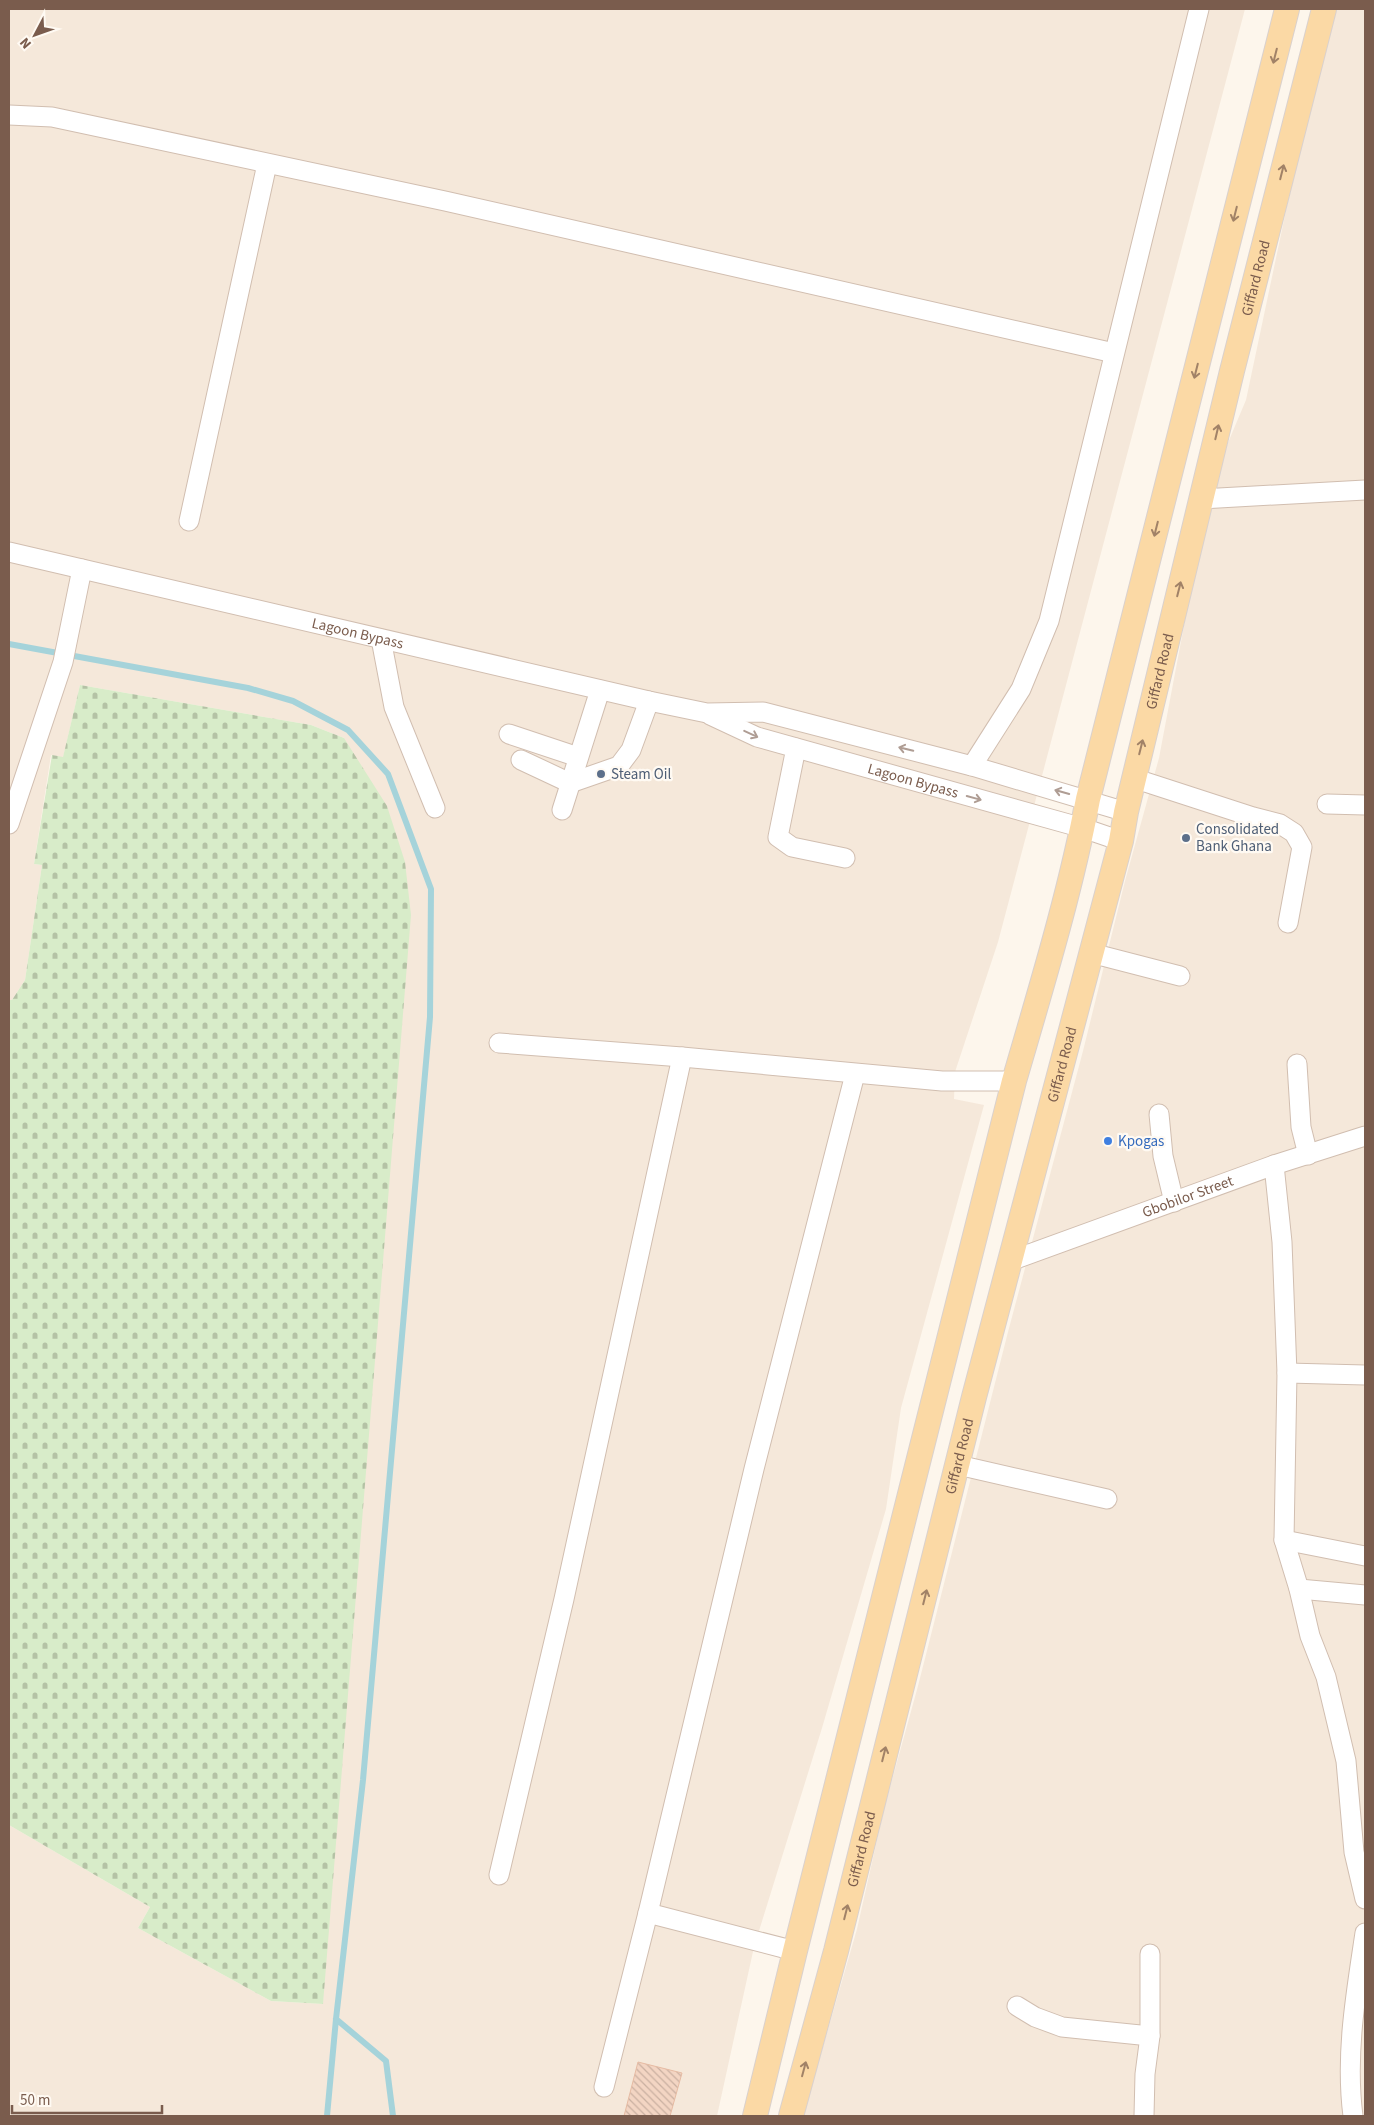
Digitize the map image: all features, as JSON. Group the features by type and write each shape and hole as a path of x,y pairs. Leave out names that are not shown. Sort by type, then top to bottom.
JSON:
{"main road":[{"path":"755,2116 794,1950 1014,1081 1050,956 1287,9"},
{"name":"Giffard Road","path":"791,2116 836,1951 1010,1261 1122,840 1126,812 1201,499 1324,9"}],"street":[{"path":"972,766 1022,689 1048,620 1198,9"},
{"path":"9,115 52,117 455,204 1114,353"},
{"path":"189,520 267,164"},
{"path":"1201,499 1365,490"},
{"name":"Lagoon Bypass","path":"9,552 649,702 706,713 763,712 972,766 1088,799 1126,812"},
{"path":"9,824 64,653 82,569"},
{"path":"382,639 394,707 435,808"},
{"path":"562,810 600,690"},
{"path":"521,760 570,783 619,766 631,750 649,702"},
{"name":"Lagoon Bypass","path":"706,713 757,738 1122,840"},
{"path":"509,734 578,757"},
{"path":"796,748 778,837 792,847 845,858"},
{"path":"1134,778 1280,824 1294,832 1302,847 1288,923"},
{"path":"1327,804 1365,806"},
{"path":"1091,953 1180,976"},
{"path":"499,1044 682,1057 942,1081 1014,1081"},
{"path":"498,1875 564,1599 682,1057"},
{"path":"1297,1064 1301,1126 1308,1154"},
{"path":"604,2087 648,1913 754,1469 855,1074"},
{"path":"1159,1114 1163,1156 1174,1202"},
{"name":"Gbobilor Street","path":"1010,1261 1274,1165 1365,1136"},
{"path":"1274,1165 1282,1242 1287,1373 1284,1540 1300,1589 1310,1636 1326,1677 1346,1761 1354,1852 1365,1899"},
{"path":"1287,1373 1365,1375"},
{"path":"958,1465 1107,1499"},
{"path":"1284,1540 1365,1556"},
{"path":"1300,1589 1365,1595"},
{"path":"648,1913 794,1950"},
{"path":"1353,2116 1349,2087 1353,2019 1365,1933"},
{"path":"1144,2116 1145,2074 1150,2036 1150,1954"},
{"path":"1017,2006 1035,2017 1062,2027 1150,2036"}],"shaded area":[{"path":"9,9 1245,9 998,942 955,1072 954,1099 984,1105 901,1408 886,1509 822,1728 754,1947 717,2116 9,2116 9,1825 150,1907 138,1928 271,2001 323,2004 344,738 311,725 80,685 63,758 51,755 34,864 42,865 25,980 12,1000 9,1000"},
{"path":"1335,9 1365,9 1365,2116 803,2116 857,1929 884,1809 918,1686 1008,1332 1083,1051 1125,881 1159,758 1193,578 1227,445 1246,400 1287,206"}],"green space":[{"path":"80,685 311,725 344,738 387,806 405,862 411,915 323,2004 271,2001 138,1928 150,1907 9,1825 9,1000 12,1000 25,980 42,865 34,864 52,755 63,757"}],"building":[{"path":"638,2062 682,2073 670,2116 624,2116"}],"waterway":[{"path":"9,644 248,688 293,701 348,730 388,774 431,889 430,1017 363,1780 327,2116"},
{"path":"336,2019 386,2061 393,2116"}],"place":[{"name":"Steam Oil","path":"601,774"},
{"name":"Consolidated Bank Ghana","path":"1186,838"},
{"name":"Kpogas","path":"1108,1141"}]}
